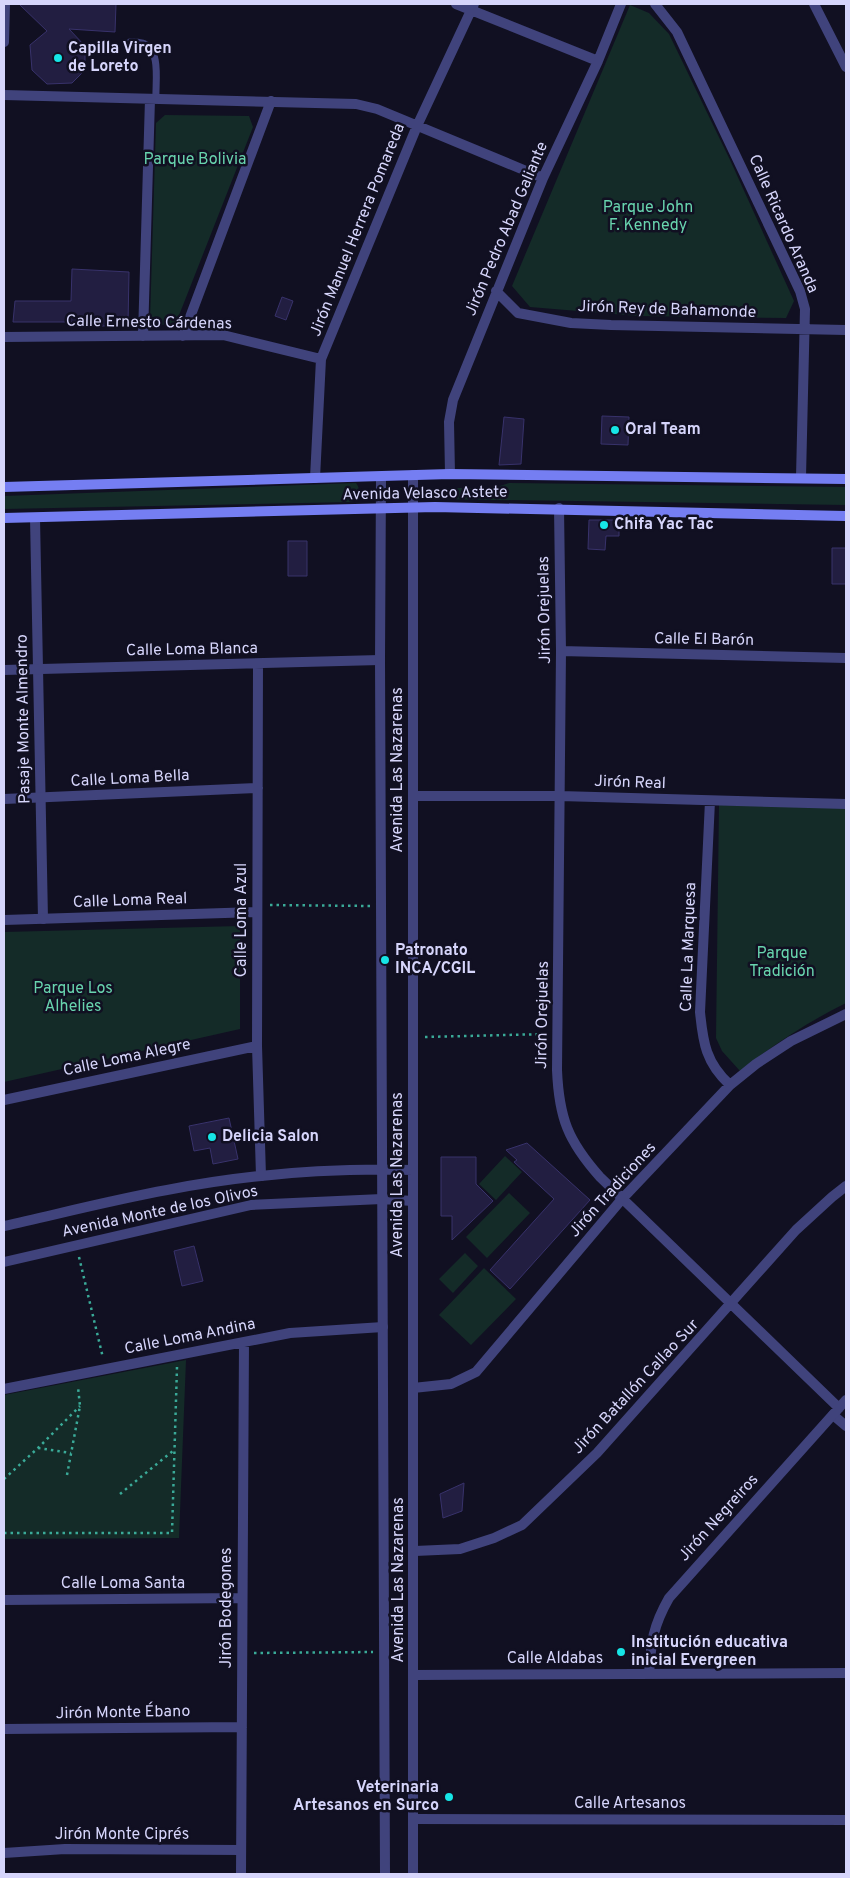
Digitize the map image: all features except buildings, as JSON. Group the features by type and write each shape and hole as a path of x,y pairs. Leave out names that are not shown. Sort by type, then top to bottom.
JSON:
{"main road":[{"name":"Avenida Velasco Astete","path":"4,487 450,474 846,479"},
{"name":"Avenida Velasco Astete","path":"4,518 414,507 559,508 846,516"}],"street":[{"path":"4,42 5,4"},
{"path":"456,4 473,6 598,61"},
{"name":"Jirón Pedro Abad Galiante","path":"450,474 450,410 543,178 598,61 621,4"},
{"name":"Calle Ricardo Aranda","path":"655,4 677,32 800,291 805,309 801,477"},
{"path":"814,4 843,52 846,67"},
{"name":"Jirón Manuel Herrera Pomareda","path":"315,478 321,359 417,126 473,6"},
{"path":"4,95 356,104 377,109 543,178"},
{"path":"143,336 153,99"},
{"path":"183,336 271,101"},
{"name":"Jirón Rey de Bahamonde","path":"496,292 518,313 571,322 611,325 846,330"},
{"name":"Calle Ernesto Cárdenas","path":"4,337 223,335 321,359"},
{"name":"Avenida Las Nazarenas","path":"413,475 413,1388 415,1551 413,1874"},
{"name":"Avenida Las Nazarenas","path":"381,477 380,660 385,1874"},
{"name":"Jirón Orejuelas","path":"559,508 561,651 558,1096 563,1119 582,1157 622,1199 840,1408 846,1426"},
{"name":"Pasaje Monte Almendro","path":"35,518 43,919"},
{"name":"Calle El Barón","path":"561,651 846,658"},
{"name":"Calle Loma Blanca","path":"4,670 380,660"},
{"name":"Calle Loma Azul","path":"258,664 257,1046 262,1176"},
{"name":"Calle Loma Bella","path":"4,799 258,788"},
{"name":"Jirón Real","path":"413,796 560,796 846,804"},
{"name":"Calle La Marquesa","path":"710,800 700,1012 702,1037 708,1058 718,1074 730,1085"},
{"name":"Calle Loma Real","path":"4,920 257,909"},
{"name":"Jirón Tradiciones","path":"413,1388 451,1384 476,1372 622,1199 730,1085 756,1064 791,1041 846,1014"},
{"name":"Calle Loma Alegre","path":"4,1100 257,1046"},
{"name":"Avenida Monte de los Olivos","path":"4,1226 168,1190 262,1176 321,1171 413,1170"},
{"name":"Jirón Batallón Callao Sur","path":"415,1551 460,1549 494,1538 522,1525 597,1453 796,1230 832,1196 846,1186"},
{"name":"Avenida Monte de los Olivos","path":"4,1262 251,1205 382,1200 413,1201"},
{"name":"Calle Loma Andina","path":"4,1389 290,1333 383,1327"},
{"name":"Jirón Bodegones","path":"241,1874 244,1342"},
{"name":"Jirón Negreiros","path":"649,1674 651,1640 658,1617 669,1598 840,1408"},
{"name":"Calle Loma Santa","path":"4,1600 242,1598"},
{"name":"Calle Aldabas","path":"413,1675 846,1673"},
{"name":"Jirón Monte Ébano","path":"4,1730 242,1727"},
{"name":"Calle Artesanos","path":"414,1819 846,1820"},
{"name":"Jirón Monte Ciprés","path":"4,1854 65,1849 241,1850"}],"lane":[{"path":"130,42 142,43 153,52 156,60 153,99"}],"path":[{"path":"257,909 381,907"},
{"path":"413,1037 558,1034"},
{"path":"77,1245 106,1369"},
{"path":"4,1534 172,1533 177,1361"},
{"path":"67,1475 80,1406 78,1383"},
{"path":"4,1479 80,1406"},
{"path":"38,1448 71,1453"},
{"path":"120,1494 174,1450"},
{"path":"242,1653 384,1652"}],"green space":[{"name":"Parque John F. Kennedy","path":"630,5 649,13 669,34 731,162 794,301 786,318 638,316 530,307 512,286"},
{"name":"Parque Bolivia","path":"165,115 249,116 253,127 176,323 161,325 150,320 156,123"},
{"path":"356,483 359,491 352,502 4,509 4,496"},
{"path":"509,483 846,487 846,505 431,499 428,497 428,488 494,488"},
{"name":"Parque Tradición","path":"719,805 846,808 846,1003 792,1034 740,1071 722,1051 716,1038"},
{"name":"Parque Los Alhelies","path":"240,926 240,1029 4,1082 4,932"},
{"path":"505,1156 522,1172 496,1200 479,1184"},
{"path":"509,1193 530,1213 487,1258 466,1237"},
{"path":"465,1253 478,1266 453,1293 439,1279"},
{"path":"484,1268 516,1299 471,1345 439,1315"},
{"path":"186,1360 179,1538 4,1539 4,1395"}],"place":[{"name":"Capilla Virgen de Loreto","path":"58,58"},
{"name":"Oral Team","path":"615,430"},
{"name":"Chifa Yac Tac","path":"604,525"},
{"name":"Patronato INCA/CGIL","path":"385,960"},
{"name":"Delicia Salon","path":"212,1137"},
{"name":"Institución educativa inicial Evergreen","path":"621,1652"},
{"name":"Veterinaria Artesanos en Surco","path":"449,1797"}]}
